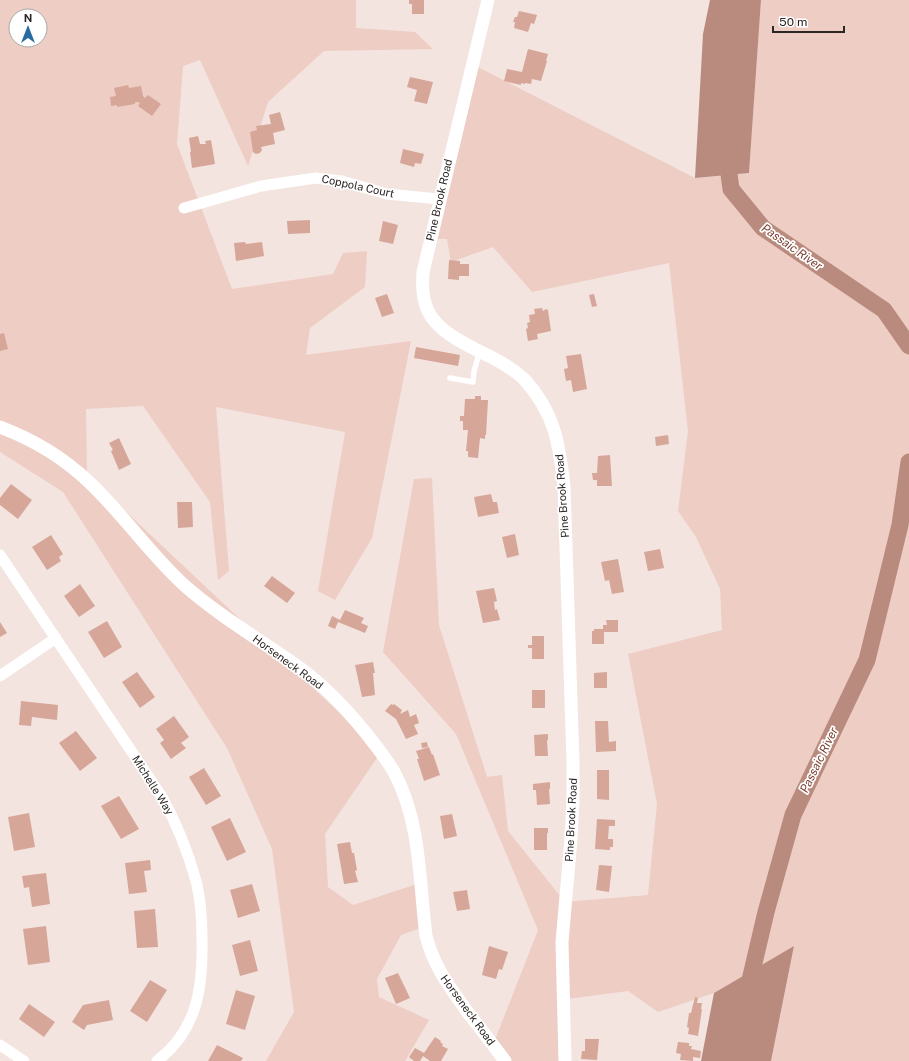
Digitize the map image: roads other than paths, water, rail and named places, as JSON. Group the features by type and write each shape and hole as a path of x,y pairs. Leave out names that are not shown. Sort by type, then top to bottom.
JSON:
{"street":[{"name":"Pine Brook Road","path":"488,0 422,272 422,285 425,301 431,316 444,330 513,370 532,389 552,422 561,460 564,486 573,801 562,942 566,1061"},
{"name":"Coppola Court","path":"184,208 261,186 316,178 342,181 387,194 440,198"},
{"name":"Horseneck Road","path":"0,427 30,440 73,468 102,495 155,556 185,586 209,605 302,669 343,706 362,728 393,770 402,788 410,812 417,844 426,936 436,966 446,983 505,1061"},
{"name":"Michelle Way","path":"0,555 162,797 184,844 196,881 202,917 202,979 198,998 187,1028 172,1047 157,1061"},
{"path":"0,676 56,638"},
{"path":"0,1045 24,1061"}],"lane":[{"path":"450,378 473,382 474,371 480,351"}],"waterway":[{"name":"Passaic River","path":"726,152 731,189 763,228 884,310 909,346"},
{"name":"Passaic River","path":"747,993 766,912 793,815 867,660 900,525 909,462"}]}
